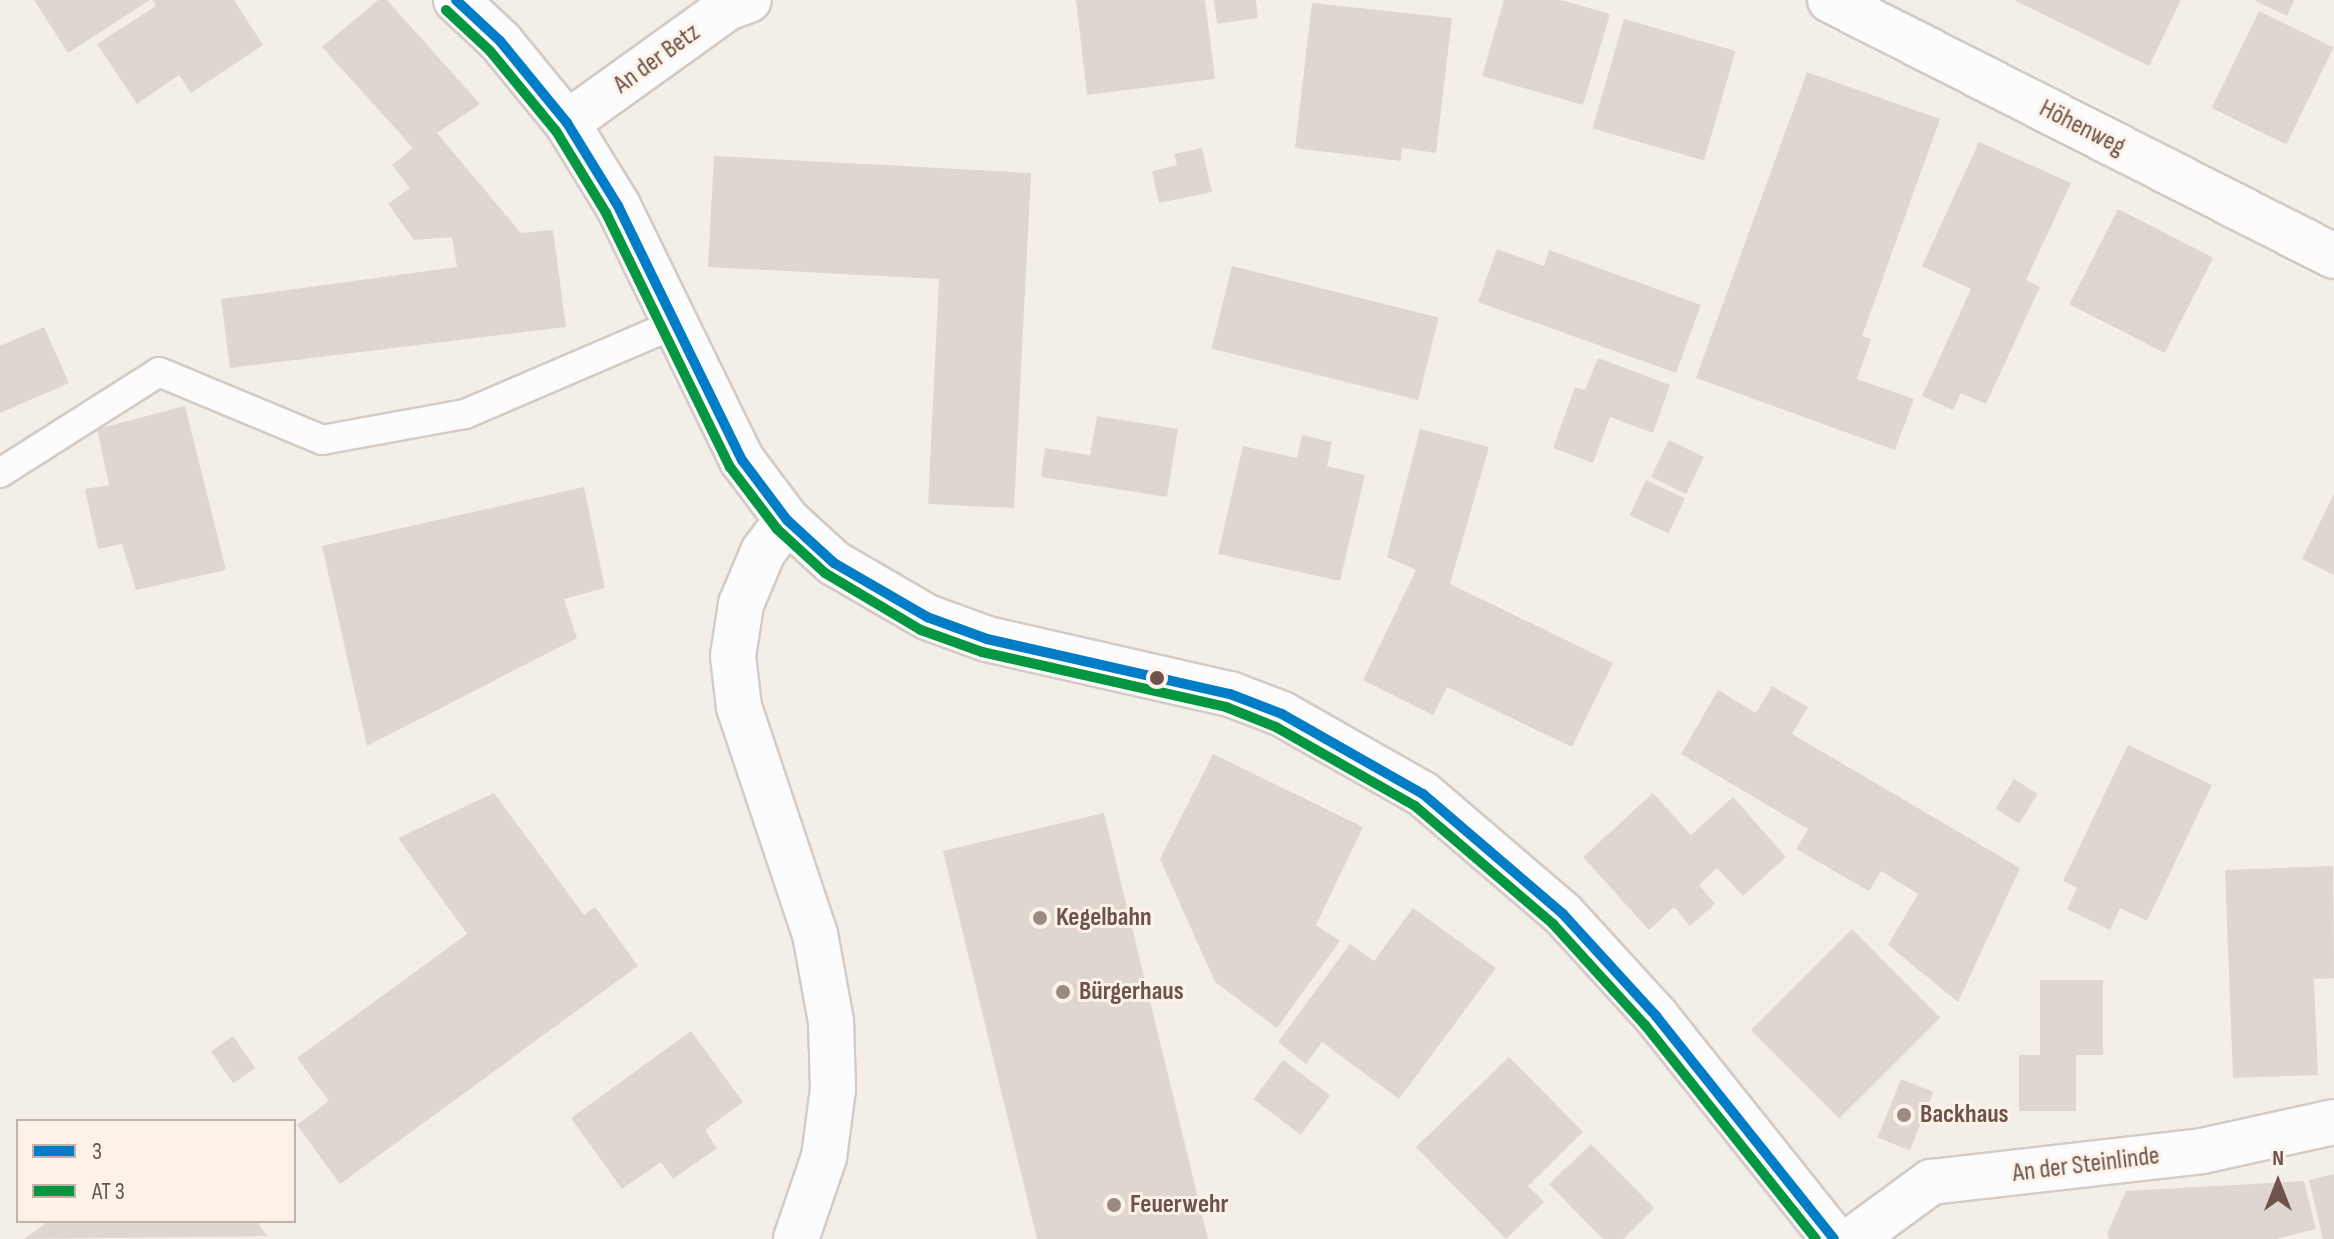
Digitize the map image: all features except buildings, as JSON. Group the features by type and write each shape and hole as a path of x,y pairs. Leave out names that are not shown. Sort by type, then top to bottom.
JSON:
{"street":[{"path":"456,0 500,41 567,123 618,206 673,325 742,460 787,520 834,563 927,617 987,639 1230,694 1329,737 1423,794 1563,914 1656,1016 1834,1239"},
{"name":"An der Betz","path":"567,123 727,8 749,0"},
{"name":"Höhenweg","path":"1830,0 2334,256"},
{"path":"787,520 763,552 741,604 733,656 739,707 815,934 831,1021 833,1089 824,1157 796,1239"},
{"name":"An der Steinlinde","path":"1853,1239 1931,1182 2202,1151 2334,1122"}],"lane":[{"path":"0,473 159,372 322,440 465,414 673,325"}],"transit line":[{"name":"3","path":"456,0 500,41 567,123 618,206 742,460 787,520 834,563 927,617 987,639 1230,694 1282,714 1423,794 1563,914 1656,1016 1834,1239"},
{"path":"446,10 490,51 556,131 606,213 730,467 777,529 825,573 921,630 982,652 1226,707 1276,727 1415,806 1553,924 1645,1025 1816,1239"}],"place":[{"name":"Kegelbahn","path":"1040,918"},
{"name":"Bürgerhaus","path":"1063,992"},
{"name":"Backhaus","path":"1904,1115"},
{"name":"Feuerwehr","path":"1114,1205"}]}
